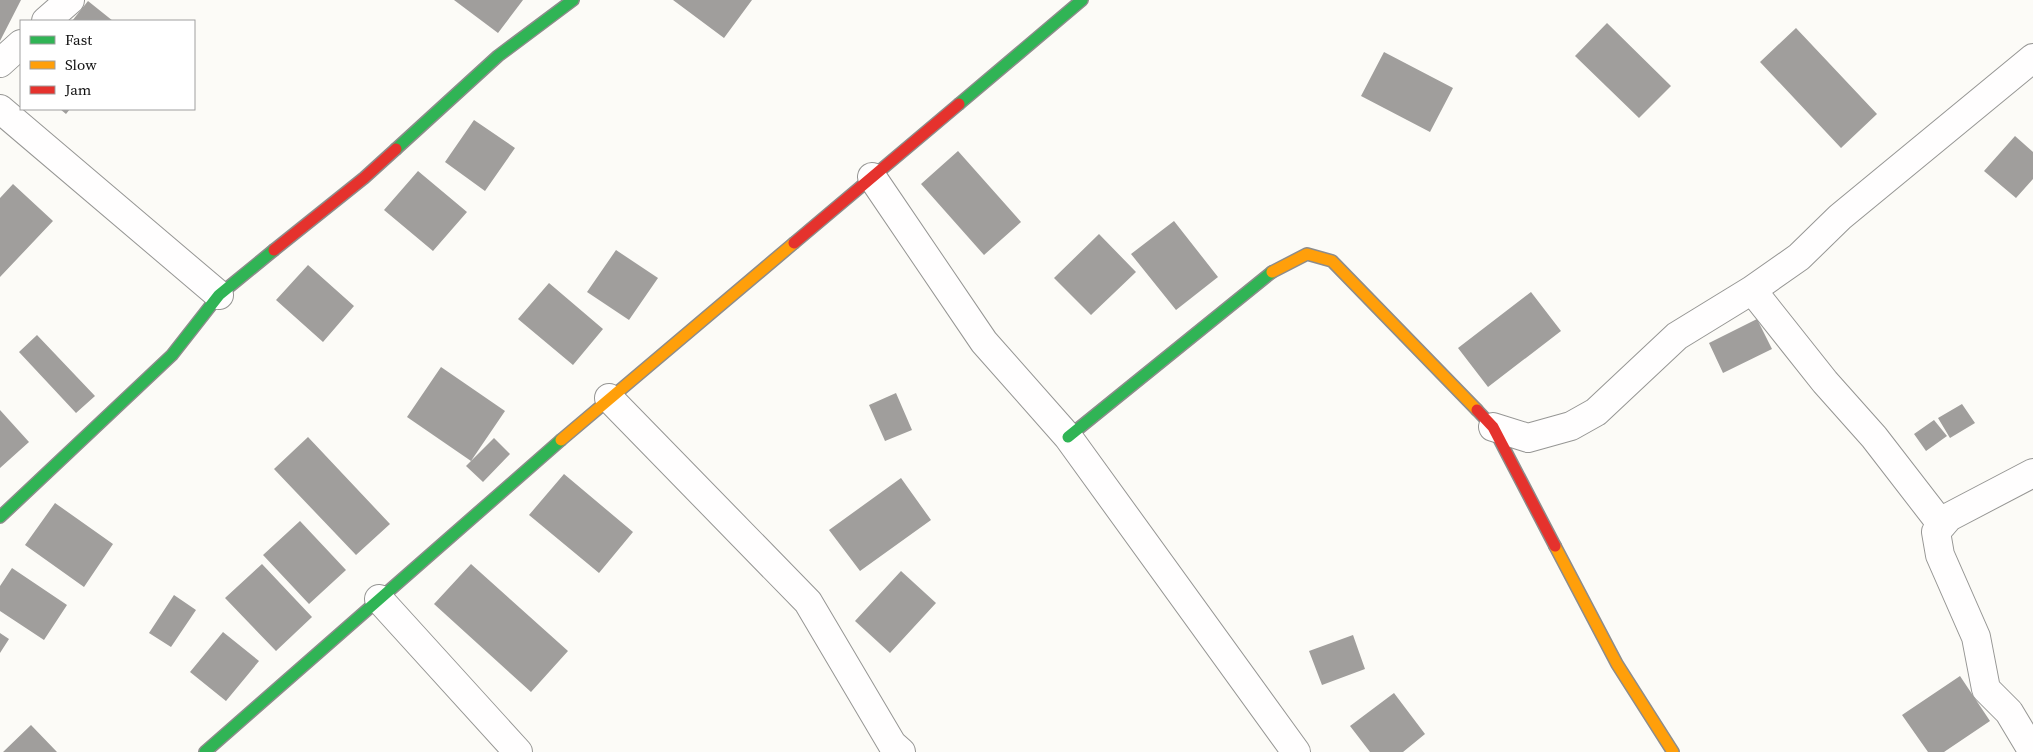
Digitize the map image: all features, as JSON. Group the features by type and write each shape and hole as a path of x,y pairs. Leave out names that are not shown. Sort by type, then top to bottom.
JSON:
{"street":[{"path":"47,20 70,0"},
{"path":"0,517 172,354 219,295 364,178 498,56 573,0"},
{"path":"205,752 609,398 1082,0"},
{"path":"0,64 20,45"},
{"path":"1493,427 1528,438 1571,426 1596,412 1677,336 1752,290 1799,257 1840,217 2033,58"},
{"path":"0,109 219,295"},
{"path":"872,177 984,342 1068,437 1296,752"},
{"path":"1068,437 1277,268 1307,254 1332,261 1493,427 1617,664 1674,752"},
{"path":"1752,290 1824,382 1874,437 1942,525"},
{"path":"609,398 808,602 892,744 902,752"},
{"path":"2033,473 1949,517 1936,532 1940,555 1976,637 1986,689 2009,712 2033,752"},
{"path":"379,600 518,752"}],"building":[{"path":"0,0 21,0 0,41"},
{"path":"454,0 523,0 498,33"},
{"path":"673,0 752,0 724,38"},
{"path":"88,1 112,20 73,20"},
{"path":"1607,23 1671,86 1639,118 1575,56"},
{"path":"1796,28 1877,114 1841,148 1760,62"},
{"path":"1384,52 1453,88 1430,132 1361,96"},
{"path":"61,110 69,110 66,114"},
{"path":"474,120 515,148 485,191 445,162"},
{"path":"2015,136 2033,152 2033,179 2016,198 1984,171"},
{"path":"958,151 1021,222 984,255 921,184"},
{"path":"418,171 467,212 433,251 384,210"},
{"path":"13,184 53,221 0,277 0,198"},
{"path":"1174,221 1218,277 1176,310 1131,254"},
{"path":"1099,234 1136,272 1091,315 1054,278"},
{"path":"616,250 658,278 629,320 587,292"},
{"path":"308,265 354,306 323,342 276,300"},
{"path":"549,283 603,329 573,365 518,319"},
{"path":"1531,292 1561,331 1488,387 1458,348"},
{"path":"1757,319 1772,349 1723,373 1709,343"},
{"path":"37,335 95,396 76,413 19,352"},
{"path":"441,367 505,411 471,461 407,417"},
{"path":"896,393 912,430 885,441 869,405"},
{"path":"1962,404 1975,423 1950,438 1938,418"},
{"path":"0,410 29,442 0,468"},
{"path":"1934,420 1947,436 1926,451 1914,434"},
{"path":"308,437 390,524 356,555 274,469"},
{"path":"494,438 510,454 483,482 466,466"},
{"path":"564,474 633,532 599,573 529,515"},
{"path":"901,478 931,520 860,571 829,530"},
{"path":"55,503 113,544 84,587 25,545"},
{"path":"300,521 346,570 309,604 263,555"},
{"path":"262,564 312,617 276,651 225,598"},
{"path":"471,564 568,651 531,692 434,604"},
{"path":"12,568 67,605 44,640 0,611 0,586"},
{"path":"901,571 936,603 890,653 855,621"},
{"path":"174,595 196,610 171,647 149,633"},
{"path":"223,632 259,661 226,701 190,672"},
{"path":"0,633 9,639 0,653"},
{"path":"1353,635 1365,669 1322,685 1309,651"},
{"path":"1960,676 1990,721 1944,752 1928,752 1902,715"},
{"path":"1394,693 1425,734 1403,752 1370,752 1350,726"},
{"path":"31,725 57,752 3,752"}],"traffic: fast":[{"path":"396,149 498,56 573,0"},
{"path":"959,104 1082,0"},
{"path":"0,517 172,355 219,295 274,250"},
{"path":"1068,437 1272,272"},
{"path":"205,752 561,440"}],"traffic: slow":[{"path":"561,440 794,243"},
{"path":"1272,272 1307,254 1332,261 1477,410"},
{"path":"1555,546 1617,664 1673,752"}],"traffic: jam":[{"path":"794,243 959,104"},
{"path":"274,250 364,178 396,149"},
{"path":"1477,410 1493,427 1555,546"}]}
